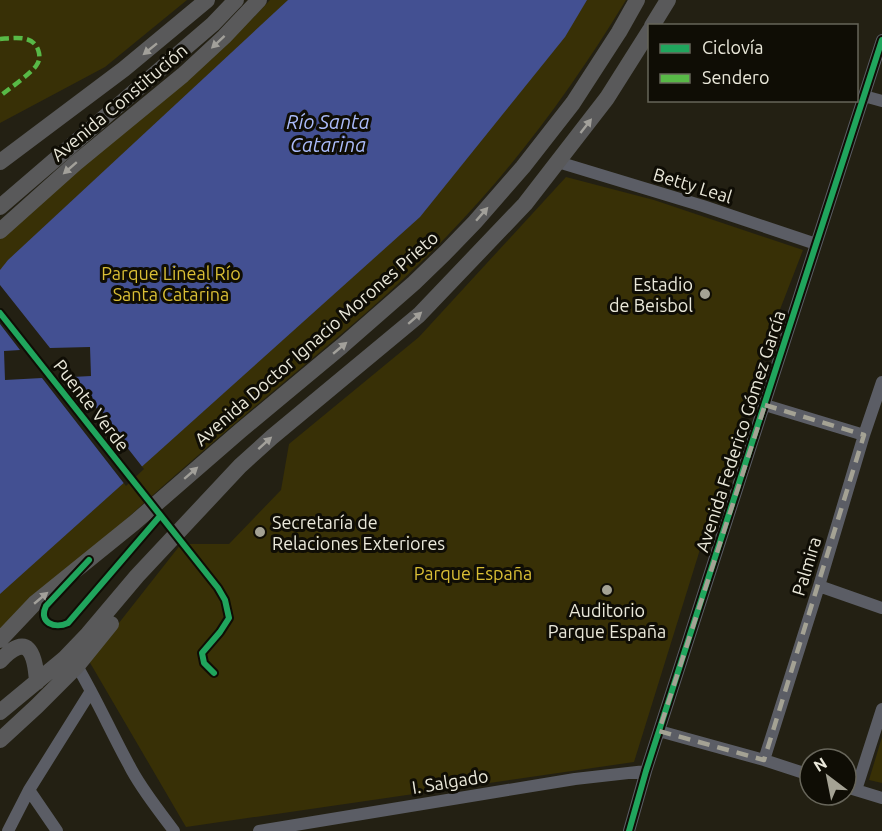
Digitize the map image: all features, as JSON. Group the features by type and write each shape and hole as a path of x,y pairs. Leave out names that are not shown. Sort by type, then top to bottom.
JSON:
{"highway":[{"path":"0,162 124,69 207,0"},
{"name":"Avenida Constitución","path":"0,207 213,24 236,0"},
{"name":"Avenida Constitución","path":"0,231 76,163 183,75 224,38 259,0"},
{"name":"Avenida Doctor Ignacio Morones Prieto","path":"0,640 35,603 134,523 240,430 342,346 445,253 523,167 573,103 637,0"},
{"path":"653,24 668,0"},
{"path":"0,731 45,686 64,659 137,576 240,466 419,315 525,204 608,98 648,33"},
{"path":"0,712 77,666 111,624 137,576"},
{"path":"0,661 14,648 21,646 28,648 45,686 38,706 0,740"}],"street":[{"name":"Avenida Federico Gómez García","path":"630,831 646,771 882,40"},
{"path":"864,96 882,101"},
{"name":"Betty Leal","path":"558,162 703,206 816,244"},
{"name":"Palmira","path":"764,760 882,382"},
{"path":"765,405 864,435"},
{"path":"819,586 882,608"},
{"path":"77,666 129,766 174,831"},
{"path":"8,831 29,790 91,690"},
{"path":"858,770 882,709"},
{"path":"659,731 798,771"},
{"name":"I. Salgado","path":"260,831 563,781 646,771"},
{"path":"29,790 57,831"},
{"path":"858,790 882,798"}],"highlighted area":[{"path":"765,405 864,435 764,760 659,731"}],"green space":[{"path":"0,0 187,0 105,67 0,123"},
{"name":"Río Santa Catarina","path":"270,0 626,0 543,123 497,181 448,235 374,306 150,498 0,640 0,238 253,18"},
{"name":"Parque España","path":"566,177 654,200 803,250 752,382 634,762 186,827 89,661 181,544 229,544 281,490 289,444 419,337"},
{"path":"882,737 882,783 869,780"}],"water":[{"name":"Río Santa Catarina","path":"288,0 587,0 565,37 420,217 0,594 0,270 8,260"}],"pier":[{"path":"0,285 50,348 90,347 91,376 72,377 144,469 126,486 42,378 5,380 4,351 20,350 0,324"}],"marked path":[{"path":"0,39 24,38 33,43 39,53 38,63 33,70 0,96"}],"cycle path":[{"path":"629,831 646,771 882,40"},
{"name":"Puente Verde","path":"0,313 218,588 225,600 229,618 202,653 204,663 214,673"},
{"path":"89,560 46,606 44,617 49,623 53,625 68,623 160,516"}],"place":[{"name":"Estadio de Beisbol","path":"705,294"},
{"name":"Secretaría de Relaciones Exteriores","path":"260,532"},
{"name":"Auditorio Parque España","path":"607,590"}],"park label":[{"name":"Parque Lineal Río Santa Catarina","path":"171,283"}]}
